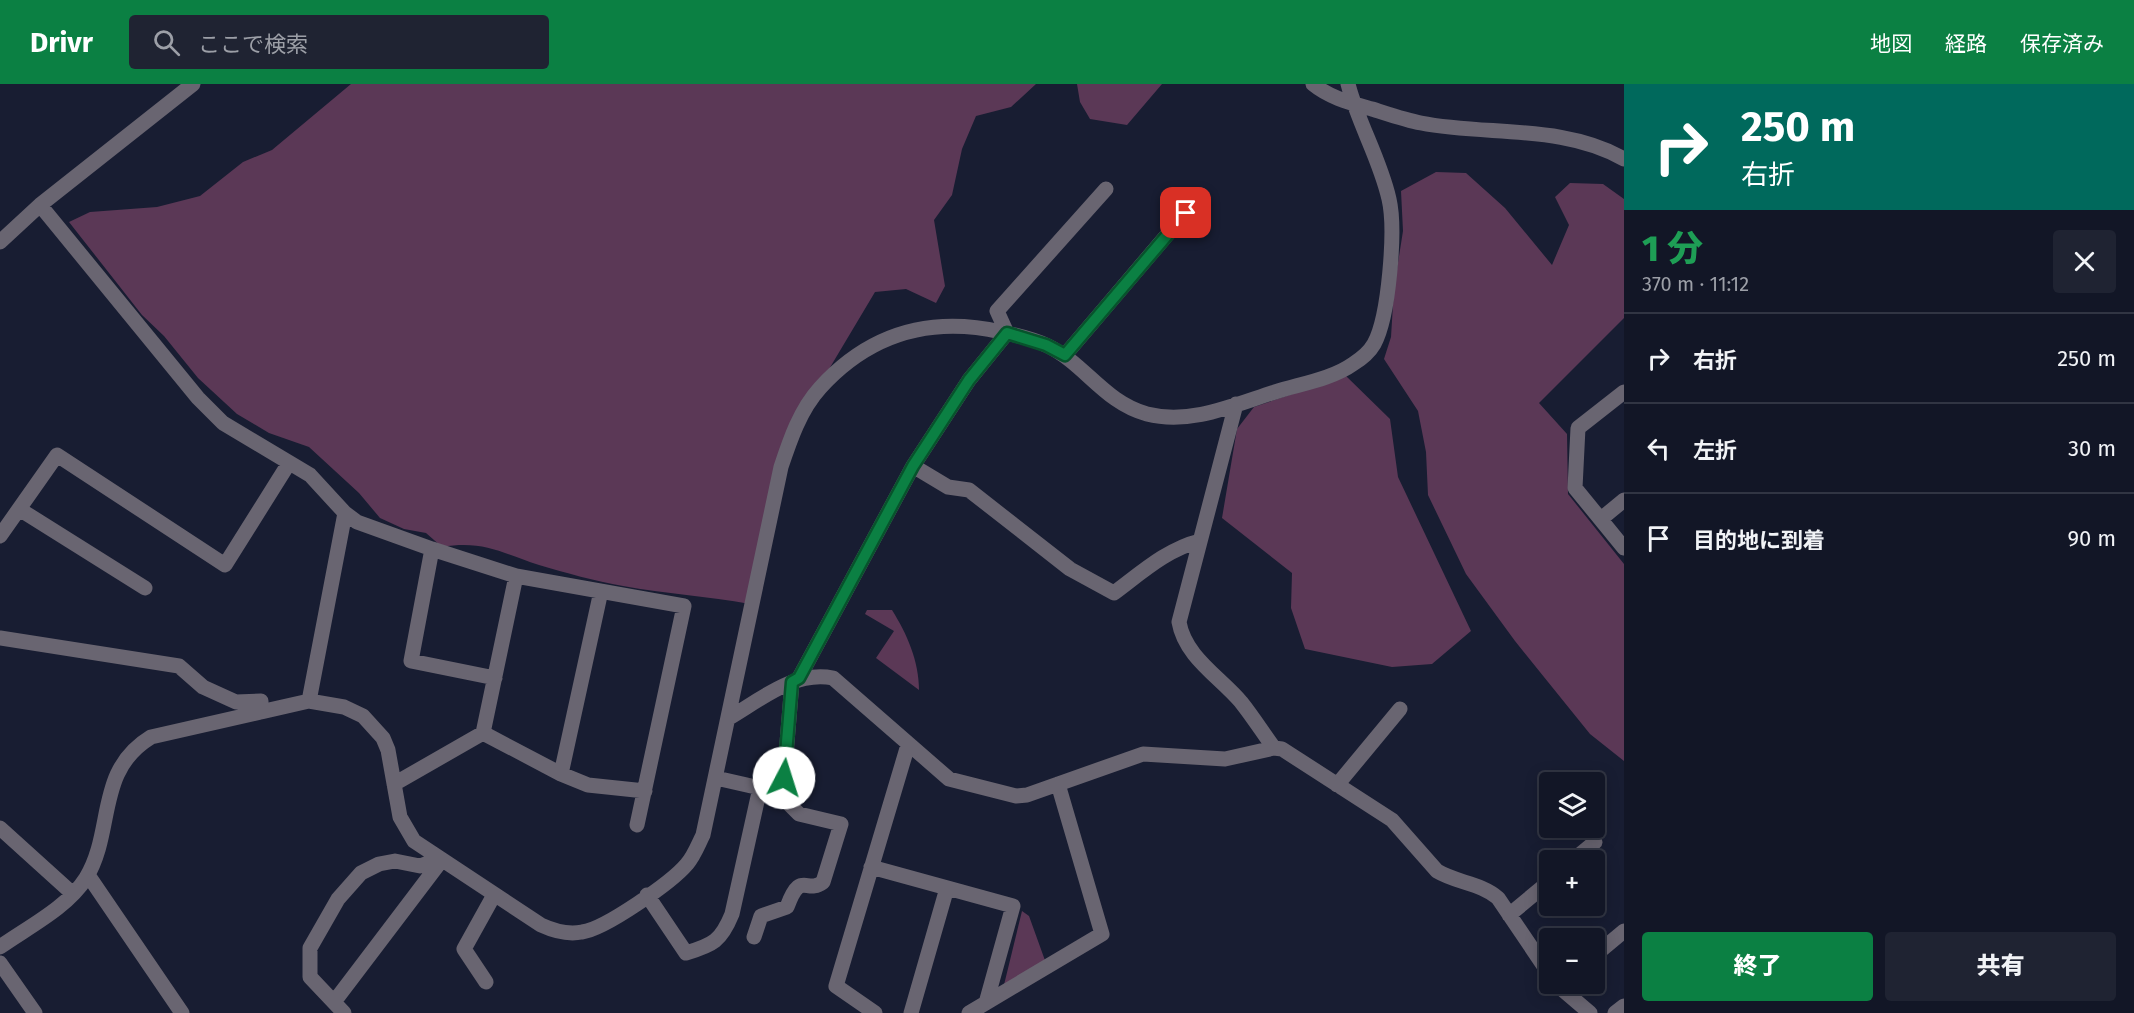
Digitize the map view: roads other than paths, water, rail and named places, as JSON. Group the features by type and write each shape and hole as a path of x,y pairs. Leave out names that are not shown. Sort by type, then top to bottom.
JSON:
{"street":[{"path":"0,242 40,204 193,84"},
{"path":"1313,84 1323,92 1353,104 1421,123 1563,138 1609,150 1624,159"},
{"path":"0,946 64,902 88,875 114,781 123,762 135,747 151,737 309,701 344,707 363,716 383,738 388,750 400,817 414,841 541,925 567,933 583,932 603,926 676,875 694,853 705,826 781,467 790,437 819,389 859,354 882,340 903,332 947,325 975,326 1046,345 1065,355 1113,399 1130,410 1165,418 1180,418 1236,404 1330,375 1353,365 1373,346 1384,318 1392,232 1390,202 1383,178 1347,84"},
{"path":"1007,333 997,311 1106,189"},
{"path":"1065,355 1201,195"},
{"path":"40,204 198,398 223,423 310,475 345,513 357,522 516,576 684,606 637,825"},
{"path":"754,937 761,916 787,907 794,890 799,886 819,885 823,882 841,824 800,814 788,803 784,778 796,680 913,466 969,380 1007,333"},
{"path":"1624,392 1578,428 1575,488 1624,548"},
{"path":"1236,404 1179,622 1180,632 1206,667 1241,702 1274,748"},
{"path":"0,536 57,455 225,565 289,463"},
{"path":"913,466 948,487 969,490 1070,569 1114,593 1165,555 1187,544 1200,541"},
{"path":"1601,519 1624,501"},
{"path":"19,509 145,588"},
{"path":"309,701 345,513"},
{"path":"432,549 411,661 495,678"},
{"path":"394,784 483,733 516,576"},
{"path":"561,774 601,591"},
{"path":"0,638 178,666 203,687 236,702 261,701 261,711"},
{"path":"729,718 796,680 826,676 839,682 908,745 955,782 1016,796 1027,795 1143,754 1225,759 1274,748 1282,749 1392,820 1437,871 1446,877 1492,893 1539,958"},
{"path":"1337,785 1400,709"},
{"path":"483,733 561,774 588,785 645,791"},
{"path":"875,1013 836,986 908,745"},
{"path":"647,895 686,953 710,946 727,927 732,914 760,788 716,778"},
{"path":"969,1013 1102,934 1058,784"},
{"path":"0,828 73,894"},
{"path":"1585,850 1595,842"},
{"path":"440,860 339,1008 310,977 310,948 338,899 361,873 379,864 395,861 420,866 440,860"},
{"path":"871,867 1013,906 986,1003"},
{"path":"88,875 182,1013"},
{"path":"911,1013 947,888"},
{"path":"1509,915 1539,890"},
{"path":"486,982 464,949 494,895"},
{"path":"1605,947 1624,931"},
{"path":"0,963 35,1013"},
{"path":"1569,994 1590,1013"},
{"path":"1615,1013 1624,1006"}]}
